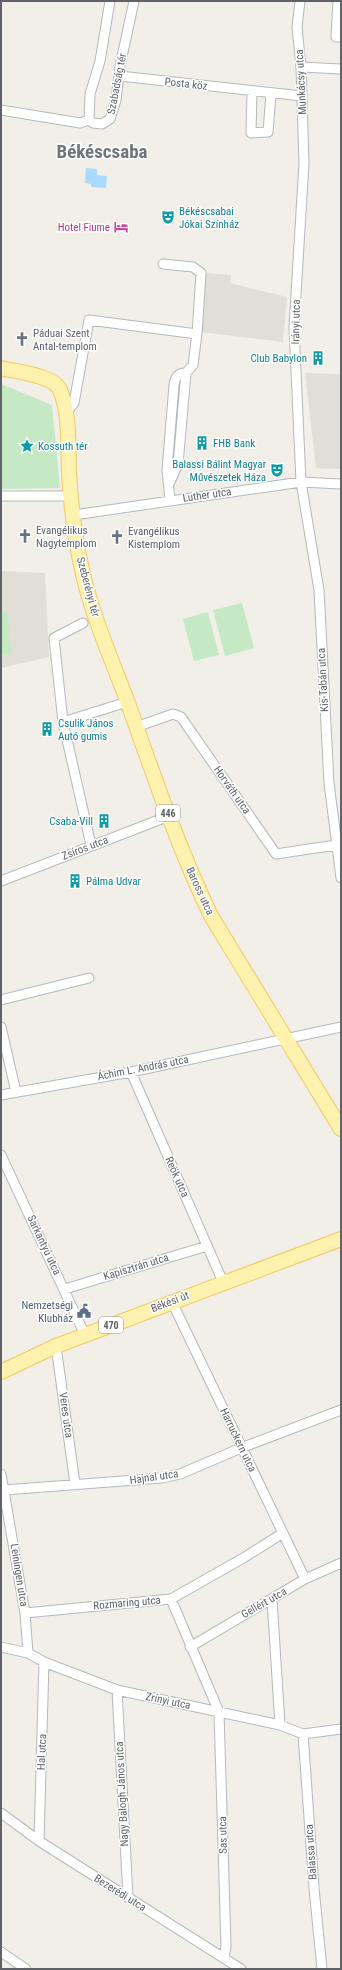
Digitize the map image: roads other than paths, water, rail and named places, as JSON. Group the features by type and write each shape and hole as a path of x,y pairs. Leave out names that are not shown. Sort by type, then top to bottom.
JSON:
{"main road":[{"name":"446","path":"1,368 45,378 58,385 63,397 66,413 71,496 74,515"},
{"name":"Szeberényi tér","path":"74,515 82,573 88,596 102,634"},
{"name":"Baross utca","path":"102,634 169,816 211,916 341,1129"},
{"name":"Békési út","path":"1,1372 56,1346 222,1282 341,1239"}],"street":[{"name":"Szabadság tér","path":"110,1 100,61 90,94 89,120 94,123 102,124 110,119 120,76 134,1"},
{"name":"Munkácsy utca","path":"300,1 297,27 301,67 304,163"},
{"path":"338,1 336,36 341,37"},
{"path":"301,67 341,69"},
{"name":"Posta köz","path":"120,76 252,92 302,96"},
{"path":"252,92 251,133 268,132 271,94"},
{"path":"1,110 80,123 89,120"},
{"name":"Irányi utca","path":"301,482 294,327 304,163"},
{"path":"163,264 194,267 201,273 198,334 193,365 186,372 178,464 170,482 170,500"},
{"path":"66,413 74,403 89,320 198,334"},
{"name":"Luther utca","path":"74,515 301,482 341,484"},
{"name":"Kis-Tabán utca","path":"301,482 319,590 329,783 341,878"},
{"path":"1,496 71,496"},
{"name":"Szeberényi tér","path":"63,722 54,638 83,623"},
{"path":"92,845 63,722 127,702"},
{"name":"Horváth utca","path":"136,727 173,714 181,716 276,854 336,845"},
{"name":"Zsíros utca","path":"1,881 169,816"},
{"path":"1,1000 89,978"},
{"path":"1,1027 16,1092"},
{"name":"Áchim L. András utca","path":"1,1095 131,1072 341,1027"},
{"name":"Reök utca","path":"131,1072 222,1282"},
{"name":"Sarkantyú utca","path":"1,1155 65,1288 85,1335"},
{"name":"Kapisztrán utca","path":"65,1288 207,1246"},
{"name":"Harruckern utca","path":"172,1302 305,1579"},
{"name":"Veres utca","path":"56,1346 75,1484"},
{"name":"Hajnal utca","path":"4,1490 162,1478 180,1474 241,1448 341,1410"},
{"name":"Leiningen utca","path":"1,1474 25,1613 28,1653"},
{"name":"Rozmaring utca","path":"25,1613 171,1599 245,1557 283,1533"},
{"name":"Gellért utca","path":"190,1647 305,1579 341,1563"},
{"path":"171,1599 190,1647 219,1712"},
{"path":"272,1599 280,1725"},
{"name":"Zrínyi utca","path":"1,1647 28,1653 44,1662 117,1690 280,1725 303,1734 341,1729"},
{"name":"Hal utca","path":"39,1841 44,1662"},
{"name":"Nagy Balogh János utca","path":"117,1690 128,1897"},
{"name":"Sas utca","path":"219,1712 226,1946 224,1958"},
{"name":"Balassa utca","path":"303,1734 314,1888 322,1969"},
{"name":"Bezerédi utca","path":"1,1813 39,1841 241,1969"},
{"path":"1,1952 26,1969"}],"water":[{"path":"86,168 97,169 97,175 107,176 106,188 91,187 91,184 85,183"}],"place":[{"name":"Békéscsabai Jókai Színház","path":"168,217"},
{"name":"Hotel Fiume","path":"121,227"},
{"name":"Páduai Szent Antal-templom","path":"22,339"},
{"name":"Club Babylon","path":"318,358"},
{"name":"FHB Bank","path":"202,443"},
{"name":"Kossuth tér","path":"27,446"},
{"name":"Balassi Bálint Magyar Művészetek Háza","path":"277,470"},
{"name":"Evangélikus Nagytemplom","path":"25,536"},
{"name":"Evangélikus Kistemplom","path":"117,537"},
{"name":"Csulik János Autó gumis","path":"47,729"},
{"name":"Csaba-Vill","path":"104,821"},
{"name":"Pálma Udvar","path":"75,881"},
{"name":"Nemzetségi Klubház","path":"84,1311"}],"district":[{"name":"Békéscsaba","path":"102,151"}]}
